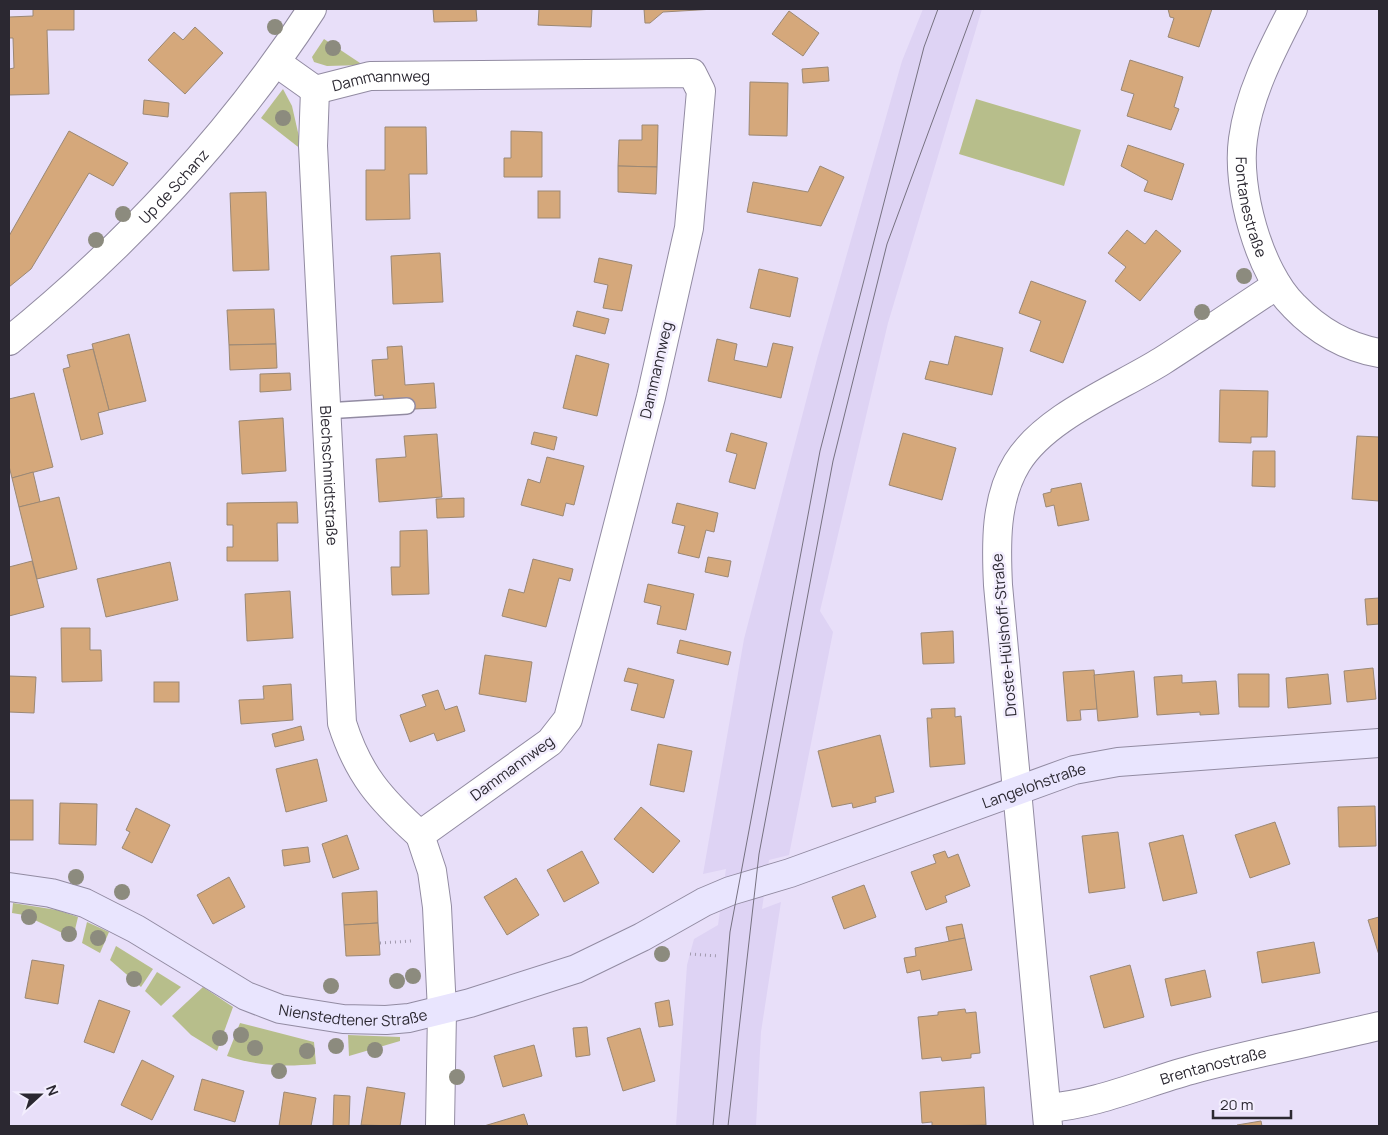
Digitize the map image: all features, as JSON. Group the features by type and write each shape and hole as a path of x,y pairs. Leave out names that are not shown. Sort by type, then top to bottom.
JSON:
{"street":[{"name":"Up de Schanz","path":"9,341 76,282 154,207 210,144 277,63 312,9"},
{"name":"Fontanestraße","path":"1294,9 1262,72 1249,107 1243,140 1242,174 1247,210 1258,243 1277,285 1293,306 1316,326 1342,342 1379,353"},
{"name":"Dammannweg","path":"277,63 314,90 370,76 692,73 701,91 689,228 651,397 568,719 550,742 420,835"},
{"name":"Blechschmidtstraße","path":"314,90 313,146 325,411 332,514 339,699 342,723 349,746 365,775 386,804 420,835"},
{"name":"Droste-Hülshoff-Straße","path":"1048,1117 997,559 998,520 1006,486 1017,463 1028,448 1053,425 1161,362 1277,285"},
{"name":"Langelohstraße","path":"704,902 1074,770 1118,762 1379,743"},
{"path":"420,835 432,871 435,889 442,1011 440,1126"},
{"name":"Nienstedtener Straße","path":"9,887 51,893 85,903 136,929 246,996 280,1010 343,1019 386,1020 442,1011 576,969 642,937 704,902"},
{"name":"Brentanostraße","path":"1048,1117 1067,1107 1190,1070 1379,1026"}],"lane":[{"path":"325,411 406,406"}],"path":[{"path":"380,943 420,940"},
{"path":"690,954 718,956"}],"shaded area":[{"path":"923,9 982,9 888,323 820,611 833,632 789,855 769,860 762,909 781,902 761,1032 756,1126 676,1126 687,965 694,939 718,925 726,869 703,874 744,639 817,359 902,61"}],"green space":[{"path":"324,39 363,65 327,66 314,62 312,57"},
{"path":"283,89 292,106 302,150 261,118"},
{"path":"976,99 1081,130 1064,186 959,154"},
{"path":"13,903 57,910 78,917 73,938 24,915 12,913"},
{"path":"87,922 109,932 100,953 82,943"},
{"path":"116,946 153,969 141,987 110,960"},
{"path":"157,972 181,987 161,1006 145,991"},
{"path":"203,987 233,1007 217,1051 191,1035 172,1016"},
{"path":"240,1023 314,1042 316,1064 271,1065 227,1056"},
{"path":"348,1035 400,1037 400,1041 349,1056"}],"building":[{"path":"33,9 74,9 74,30 47,30 49,94 9,95 9,69 14,68 13,38 9,38 9,17 33,16"},
{"path":"433,9 476,9 477,21 434,22"},
{"path":"539,9 592,9 591,27 538,25"},
{"path":"644,9 715,9 663,12 650,23 645,23"},
{"path":"1168,9 1212,9 1199,47 1168,37 1174,18 1170,17"},
{"path":"789,11 819,33 803,56 772,34"},
{"path":"195,27 223,53 185,94 148,60 174,32 183,40"},
{"path":"1130,60 1183,77 1174,107 1179,109 1171,130 1127,116 1134,94 1121,90"},
{"path":"828,67 829,81 803,83 802,69"},
{"path":"750,82 788,83 787,136 749,135"},
{"path":"144,100 169,103 168,117 143,114"},
{"path":"642,125 658,125 657,167 618,166 619,140 642,140"},
{"path":"385,127 426,127 427,174 409,174 410,219 366,220 366,170 385,170"},
{"path":"69,131 128,163 113,186 89,173 31,269 9,287 9,236"},
{"path":"511,131 542,132 542,177 504,177 504,158 511,158"},
{"path":"1128,145 1184,164 1172,200 1144,191 1148,181 1121,166"},
{"path":"618,166 657,167 656,194 618,192"},
{"path":"820,166 844,177 821,226 747,212 753,182 808,192"},
{"path":"538,191 560,191 560,218 538,218"},
{"path":"266,192 269,270 233,271 230,193"},
{"path":"1127,230 1145,244 1156,230 1181,251 1140,301 1115,281 1126,267 1108,253"},
{"path":"440,253 443,302 393,304 391,256"},
{"path":"599,258 632,265 622,311 603,308 608,285 594,282"},
{"path":"759,269 798,278 790,317 750,308"},
{"path":"1031,281 1086,301 1063,363 1030,351 1041,321 1019,313"},
{"path":"274,309 276,344 229,345 227,310"},
{"path":"577,311 609,319 605,334 573,326"},
{"path":"129,334 146,401 109,410 92,344"},
{"path":"955,336 1003,348 992,395 925,379 930,361 948,365"},
{"path":"717,339 737,344 734,360 767,367 773,343 793,347 781,398 708,381"},
{"path":"276,344 277,368 230,370 229,345"},
{"path":"402,346 405,385 434,383 436,408 414,409 413,400 384,402 383,395 375,396 372,360 388,359 387,347"},
{"path":"93,349 109,410 98,413 103,434 81,440 63,369 70,367 67,355"},
{"path":"576,355 609,364 597,416 563,408"},
{"path":"290,373 291,390 260,392 260,374"},
{"path":"1220,390 1268,391 1267,437 1251,437 1251,443 1219,442"},
{"path":"34,393 53,467 12,478 9,466 9,399"},
{"path":"283,418 286,471 242,474 239,421"},
{"path":"534,432 557,437 554,450 531,444"},
{"path":"731,433 767,443 755,489 729,482 737,454 726,451"},
{"path":"903,433 956,448 942,500 889,485"},
{"path":"437,434 442,497 379,502 376,459 406,457 404,436"},
{"path":"1357,436 1379,437 1379,501 1352,499"},
{"path":"1253,451 1275,451 1275,487 1252,486"},
{"path":"547,457 584,466 574,505 566,503 563,516 521,505 528,479 540,483"},
{"path":"33,472 40,502 19,507 12,478"},
{"path":"1081,483 1089,520 1058,526 1054,505 1046,507 1043,494 1051,492 1051,489"},
{"path":"59,497 77,569 37,579 19,507"},
{"path":"464,498 464,517 437,518 436,499"},
{"path":"297,502 298,523 277,523 278,561 227,561 227,547 233,547 233,525 227,525 227,503"},
{"path":"677,503 718,513 714,532 706,530 699,558 678,553 685,526 672,523"},
{"path":"427,530 429,594 392,595 391,567 400,567 400,531"},
{"path":"708,557 731,561 728,577 705,572"},
{"path":"533,559 573,569 570,581 559,578 546,627 502,616 509,589 524,593"},
{"path":"32,561 44,607 9,616 9,567"},
{"path":"170,562 178,600 106,617 97,579"},
{"path":"648,584 694,594 686,630 657,624 661,606 644,602"},
{"path":"290,591 293,638 247,641 245,594"},
{"path":"1379,598 1379,624 1367,625 1365,599"},
{"path":"61,628 90,628 90,650 101,650 102,681 62,682"},
{"path":"953,631 954,663 923,664 921,633"},
{"path":"680,640 731,652 728,665 677,653"},
{"path":"485,655 532,662 526,702 479,694"},
{"path":"628,668 674,680 664,718 631,710 638,684 624,681"},
{"path":"1373,668 1376,699 1347,702 1344,671"},
{"path":"1094,670 1097,709 1080,710 1081,720 1067,721 1063,672"},
{"path":"1134,671 1138,717 1098,721 1094,675"},
{"path":"1238,674 1269,674 1269,707 1239,707"},
{"path":"1328,674 1331,704 1288,708 1286,678"},
{"path":"1182,675 1182,683 1216,681 1219,714 1200,715 1200,712 1157,715 1154,677"},
{"path":"9,676 36,677 34,713 9,712"},
{"path":"154,682 179,682 179,702 154,702"},
{"path":"291,684 293,720 241,724 239,700 264,699 263,686"},
{"path":"438,690 445,710 457,706 465,731 437,741 434,733 410,742 400,715 426,706 422,695"},
{"path":"955,708 955,717 961,716 965,764 930,767 927,718 932,718 931,709"},
{"path":"301,726 304,740 275,747 272,734"},
{"path":"880,735 894,792 875,797 876,802 853,808 852,803 832,807 818,751"},
{"path":"658,744 692,751 684,792 650,785"},
{"path":"317,759 327,801 286,812 276,769"},
{"path":"9,800 33,800 33,840 9,840"},
{"path":"60,803 97,804 96,845 59,844"},
{"path":"1375,806 1376,846 1339,847 1338,807"},
{"path":"641,807 680,841 653,873 614,839"},
{"path":"136,808 170,825 152,863 122,848 130,832 126,830"},
{"path":"1275,822 1290,864 1250,878 1235,835"},
{"path":"1118,832 1125,888 1089,893 1082,836"},
{"path":"347,835 359,869 333,878 322,844"},
{"path":"1183,835 1197,893 1163,901 1149,843"},
{"path":"308,847 310,862 284,866 282,850"},
{"path":"582,851 599,883 564,902 547,870"},
{"path":"945,851 948,858 958,854 970,886 945,896 947,902 926,910 911,872 936,863 933,855"},
{"path":"229,877 245,907 213,924 197,895"},
{"path":"516,878 539,915 507,935 484,897"},
{"path":"864,885 876,917 844,929 832,897"},
{"path":"377,891 378,923 344,925 342,893"},
{"path":"1379,917 1379,955 1368,920"},
{"path":"378,923 380,955 346,956 344,925"},
{"path":"962,924 965,938 949,941 946,927"},
{"path":"965,938 972,970 922,980 920,970 907,973 904,958 916,956 915,948"},
{"path":"1314,942 1320,973 1262,983 1257,952"},
{"path":"32,960 64,965 58,1004 25,998"},
{"path":"1130,965 1144,1017 1104,1028 1090,976"},
{"path":"1205,970 1211,997 1171,1006 1165,979"},
{"path":"99,1000 130,1011 114,1053 84,1042"},
{"path":"669,1000 673,1025 659,1027 655,1003"},
{"path":"965,1009 966,1013 976,1012 980,1053 971,1054 971,1058 942,1061 941,1057 922,1059 918,1017 938,1015 938,1012"},
{"path":"587,1027 590,1055 576,1057 573,1028"},
{"path":"640,1028 655,1081 623,1091 607,1038"},
{"path":"534,1045 542,1076 503,1087 494,1056"},
{"path":"142,1060 174,1076 152,1120 121,1105"},
{"path":"202,1079 244,1091 235,1122 194,1110"},
{"path":"367,1087 405,1093 400,1126 361,1125"},
{"path":"984,1087 986,1125 932,1126 932,1122 922,1123 920,1092"},
{"path":"284,1092 316,1098 311,1126 279,1126"},
{"path":"334,1095 350,1096 349,1126 333,1126"},
{"path":"524,1114 528,1126 484,1126"},
{"path":"1261,1121 1262,1126 1237,1126 1237,1125"}],"tram line":[{"path":"713,1126 730,932 820,451 924,47 938,9"},
{"path":"728,1126 759,854 833,461 887,244 974,9"}]}
